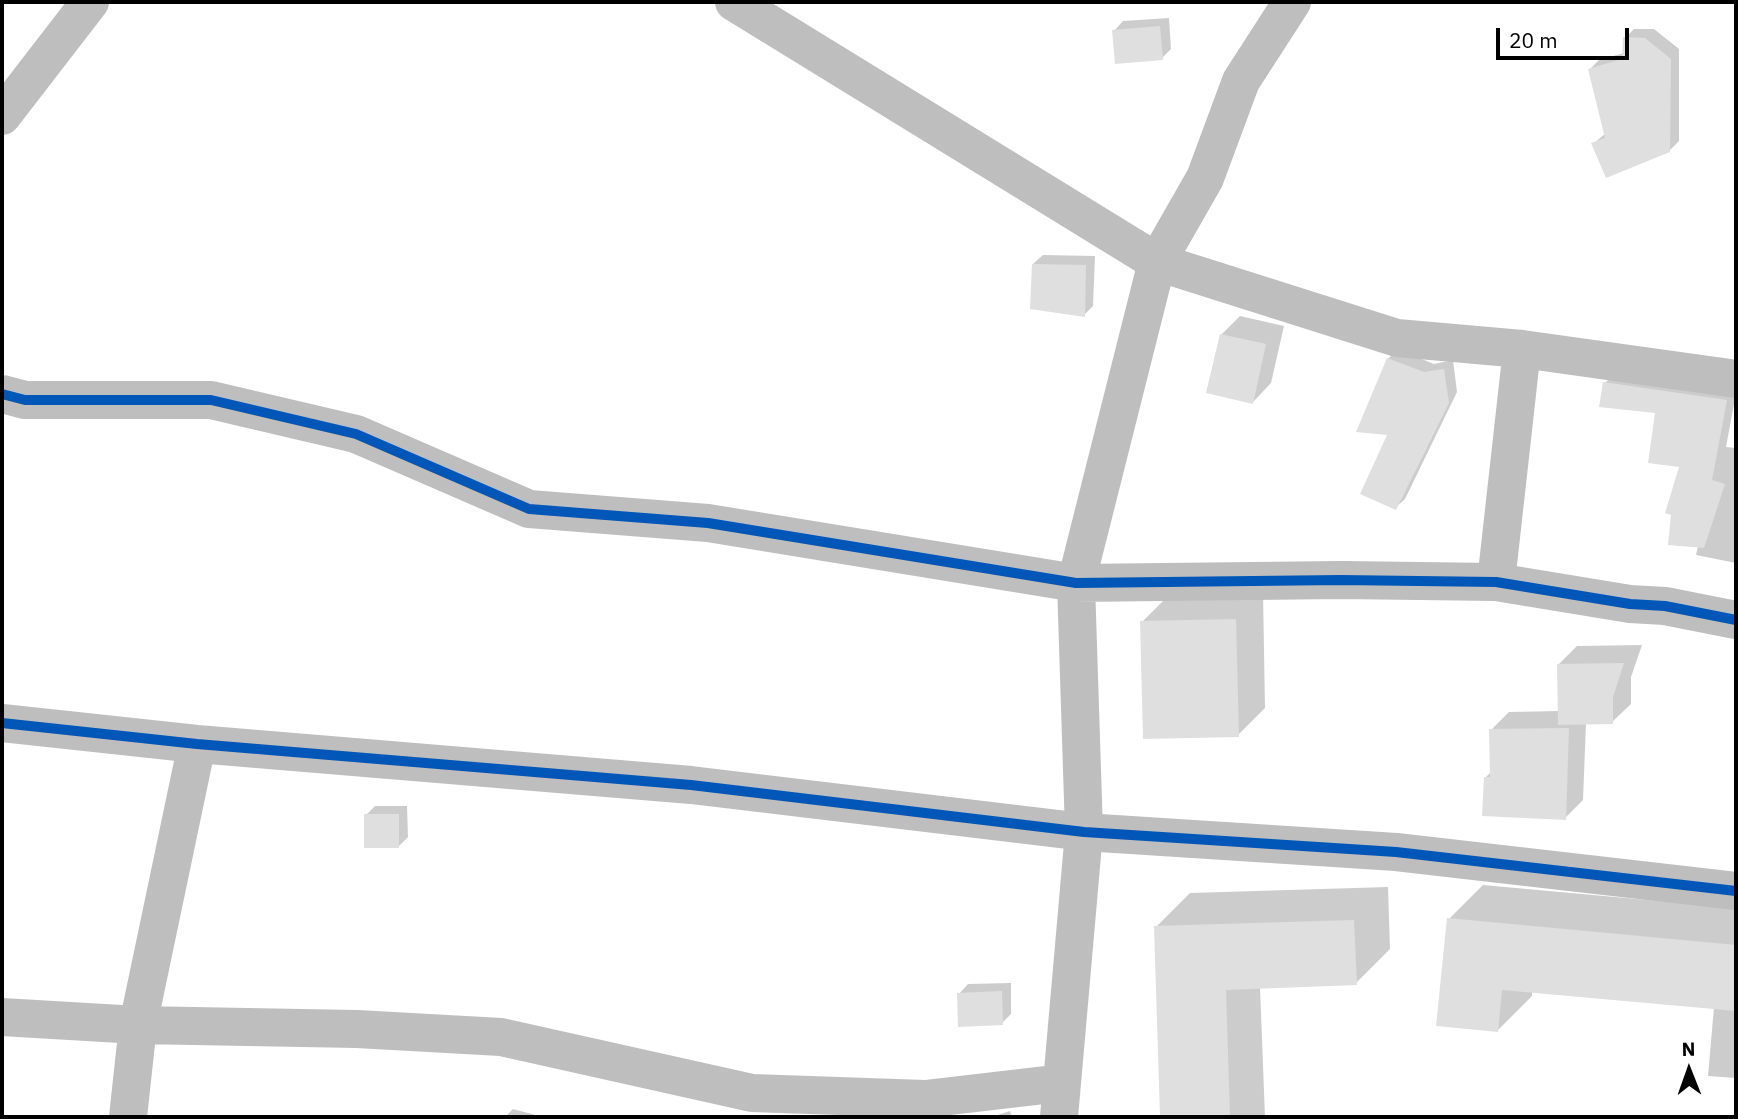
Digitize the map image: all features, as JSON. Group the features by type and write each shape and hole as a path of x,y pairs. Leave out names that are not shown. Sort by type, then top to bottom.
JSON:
{"street":[{"path":"8,95 90,2"},
{"path":"734,2 1157,262 1397,338 1522,349 1736,379"},
{"path":"2,1017 138,1025 357,1029 501,1037 752,1093 1060,1100 1084,832 1076,583 1157,262 1205,178 1241,80 1292,2"},
{"path":"1496,582 1522,349"},
{"path":"2,394 25,400 211,400 356,434 529,509 708,523 1076,583 1341,580 1496,582 1630,604 1665,606 1736,620"},
{"path":"2,723 197,744 691,785 1084,832 1396,852 1736,891"},
{"path":"128,1117 138,1025 197,744"}],"building":[{"path":"1160,26 1163,60 1115,64 1112,30"},
{"path":"1623,37 1645,38 1671,59 1670,152 1606,178 1591,143 1605,138 1588,69 1622,59"},
{"path":"1032,264 1086,265 1085,317 1030,309"},
{"path":"1220,334 1266,344 1253,404 1206,393"},
{"path":"1387,358 1424,372 1444,369 1449,403 1396,510 1360,494 1387,435 1356,432"},
{"path":"1603,382 1727,400 1712,480 1725,484 1704,548 1668,545 1671,515 1665,513 1679,467 1648,463 1655,413 1599,407"},
{"path":"1236,619 1239,737 1143,739 1140,621"},
{"path":"1624,663 1613,697 1613,724 1558,725 1557,664"},
{"path":"1569,728 1566,820 1482,816 1484,777 1490,777 1489,729"},
{"path":"364,814 399,814 399,848 364,848"},
{"path":"1447,918 1736,945 1736,1011 1502,990 1498,1032 1436,1026"},
{"path":"1354,920 1357,985 1226,990 1230,1117 1160,1117 1154,926"},
{"path":"1002,991 1003,1025 958,1027 957,993"}],"cycle path":[{"path":"2,394 25,400 211,400 356,434 529,509 708,523 1076,583 1341,580 1496,582 1630,604 1665,606 1736,620"},
{"path":"2,723 197,744 691,785 1084,832 1396,852 1736,891"}]}
